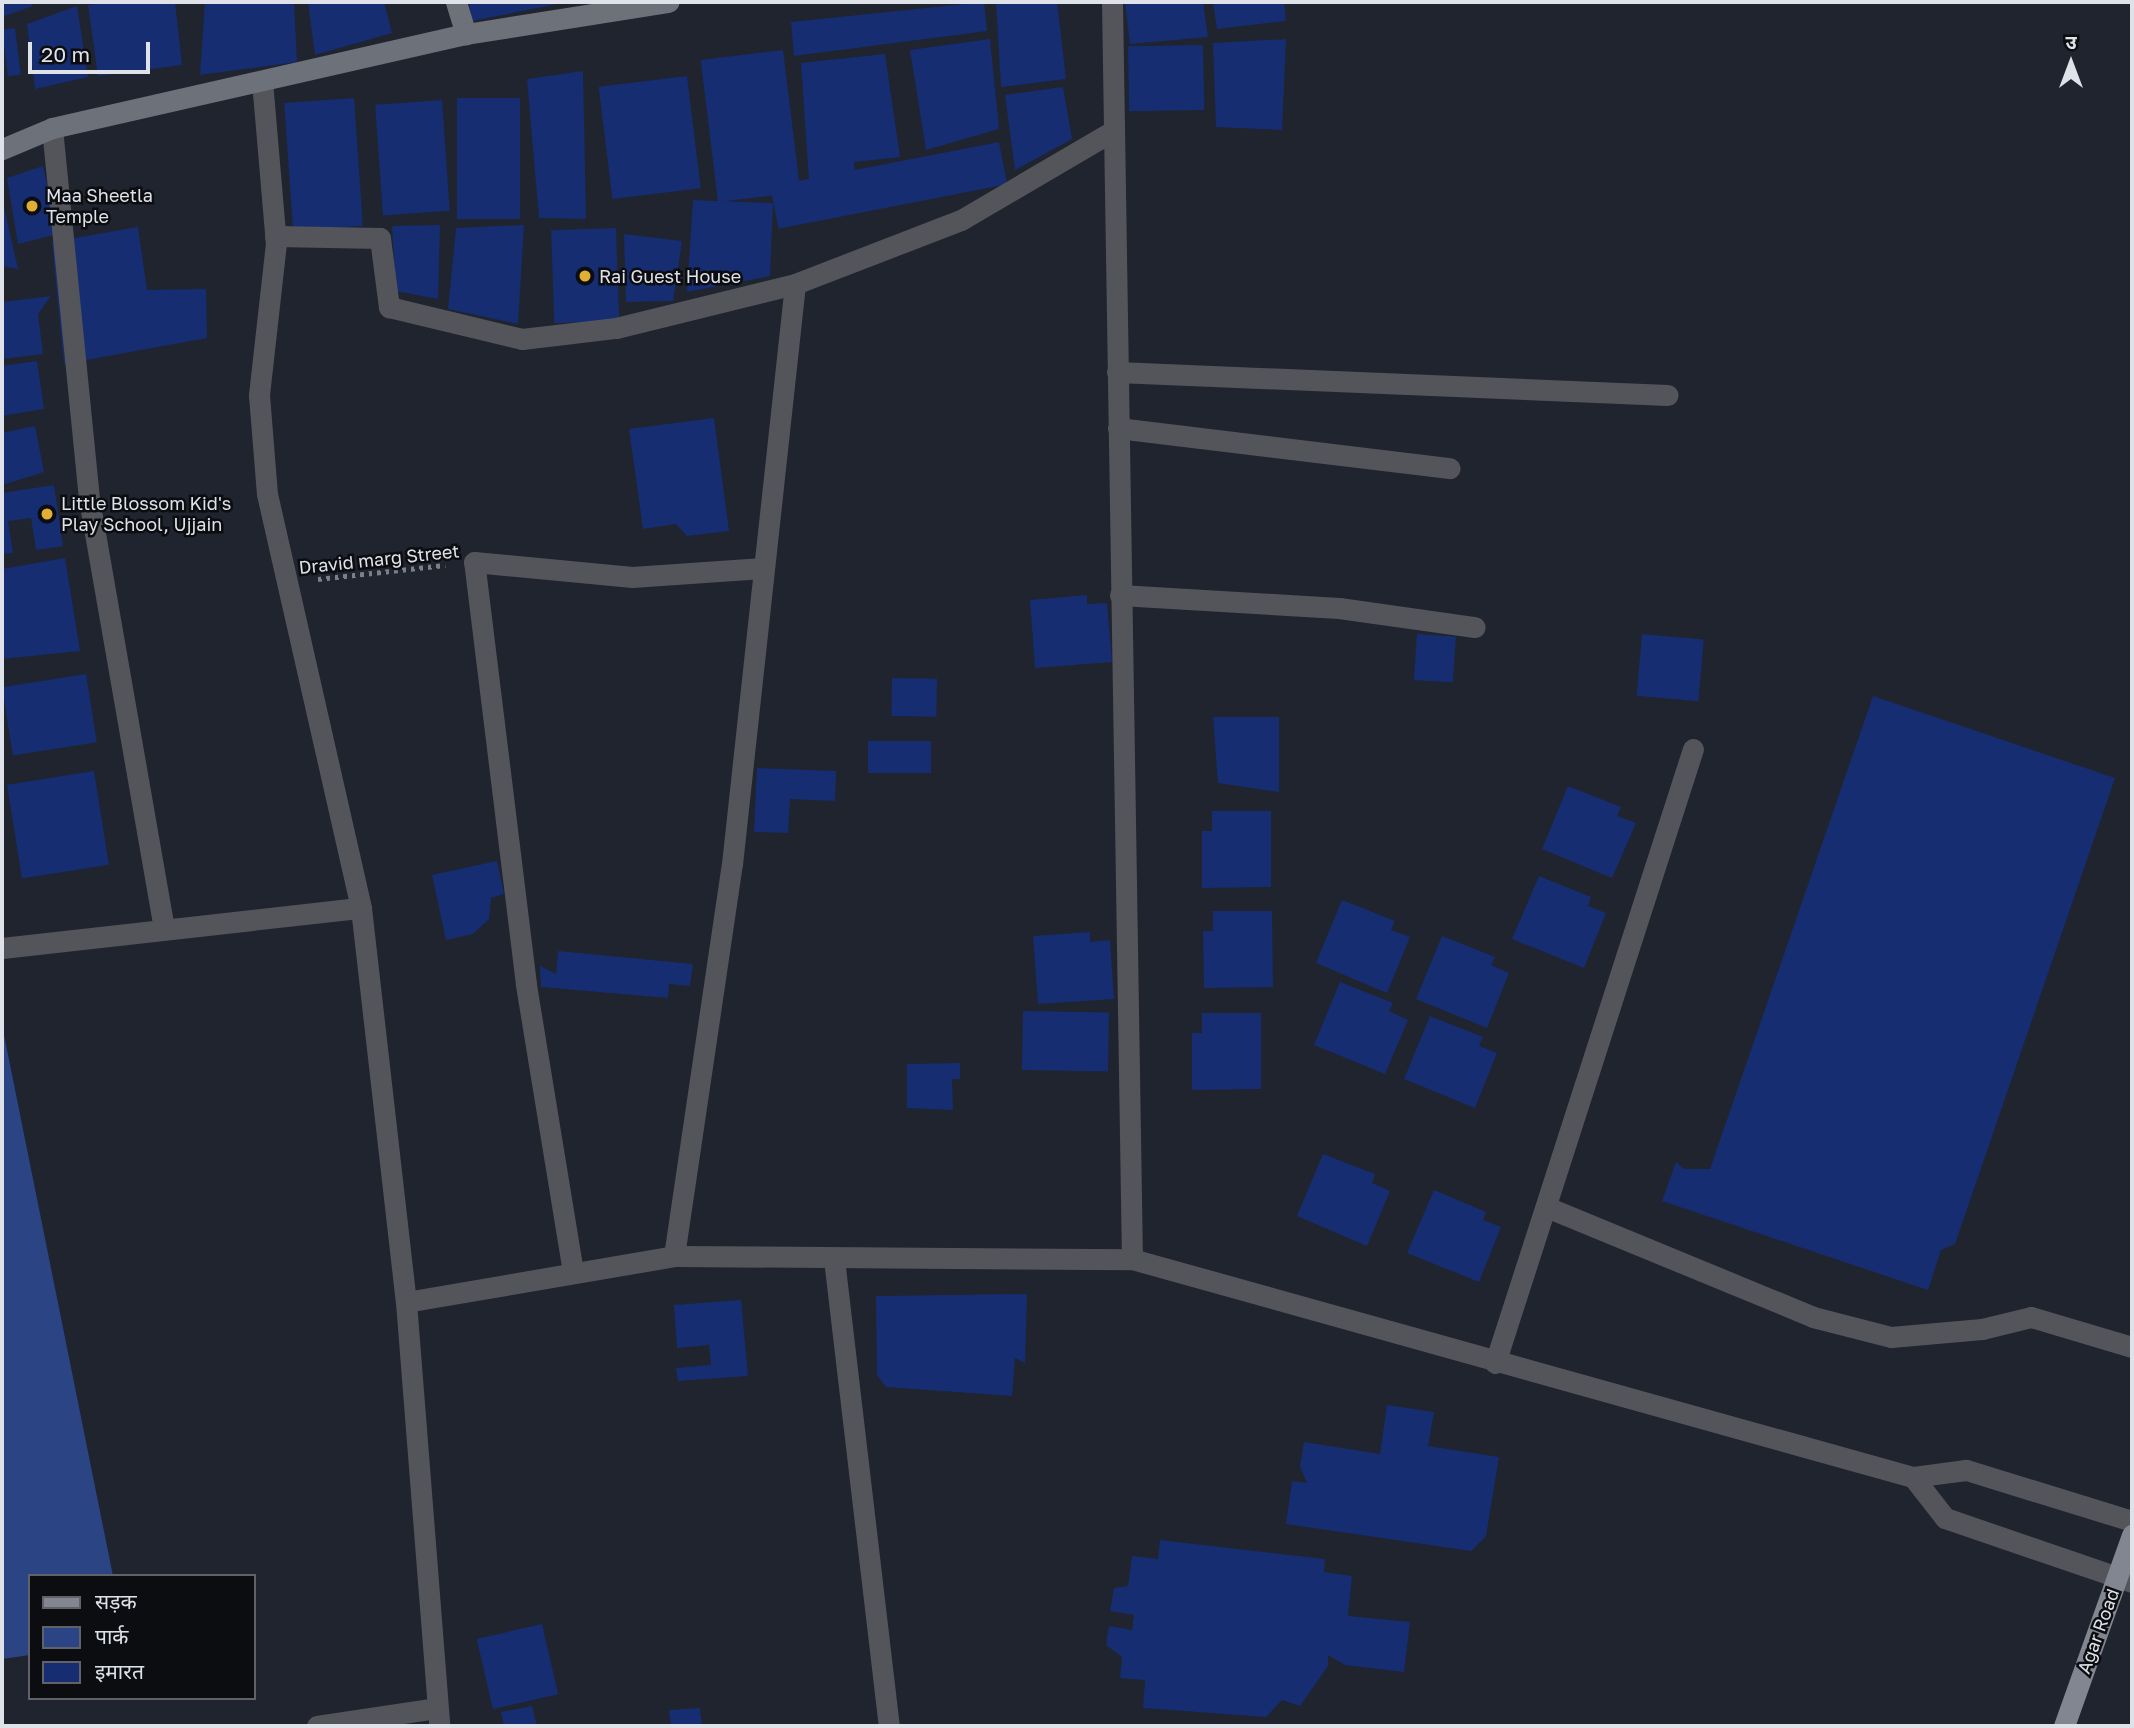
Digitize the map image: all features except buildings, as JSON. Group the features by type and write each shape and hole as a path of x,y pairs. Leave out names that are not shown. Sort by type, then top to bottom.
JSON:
{"main road":[{"name":"Agar Road","path":"2064,1726 2125,1580 2132,1535"}],"street":[{"path":"456,2 466,34"},
{"path":"2,149 52,128 466,34 668,2"},
{"path":"1112,2 1132,1259"},
{"path":"262,81 275,236 259,395 267,494 360,908 406,1302 438,1717 317,1726"},
{"path":"52,128 89,499 164,930"},
{"path":"275,236 380,238 389,307 523,339 616,328 794,284 961,220 1113,131"},
{"path":"674,1256 732,864 794,284"},
{"path":"1117,372 1668,395"},
{"path":"1118,428 1450,468"},
{"path":"573,1272 526,984 474,562 632,576 763,568"},
{"path":"1120,596 1339,608 1475,627"},
{"path":"1495,1363 1549,1208 1693,749"},
{"path":"2,948 360,908"},
{"path":"1549,1208 1813,1317 1891,1337 1982,1329 2031,1317 2132,1347"},
{"path":"406,1302 674,1256 1132,1259 1495,1363 1913,1477 1966,1470 2132,1521"},
{"path":"834,1259 889,1726"},
{"path":"1913,1477 1945,1518 2125,1580"}],"path":[{"name":"Dravid marg Street","path":"287,583 474,562"}],"green space":[{"path":"2,1025 113,1574 28,1574 28,1655 2,1659"}],"place":[{"name":"Maa Sheetla Temple","path":"32,206"},
{"name":"Rai Guest House","path":"585,276"},
{"name":"Little Blossom Kid's Play School, Ujjain","path":"47,514"}]}
